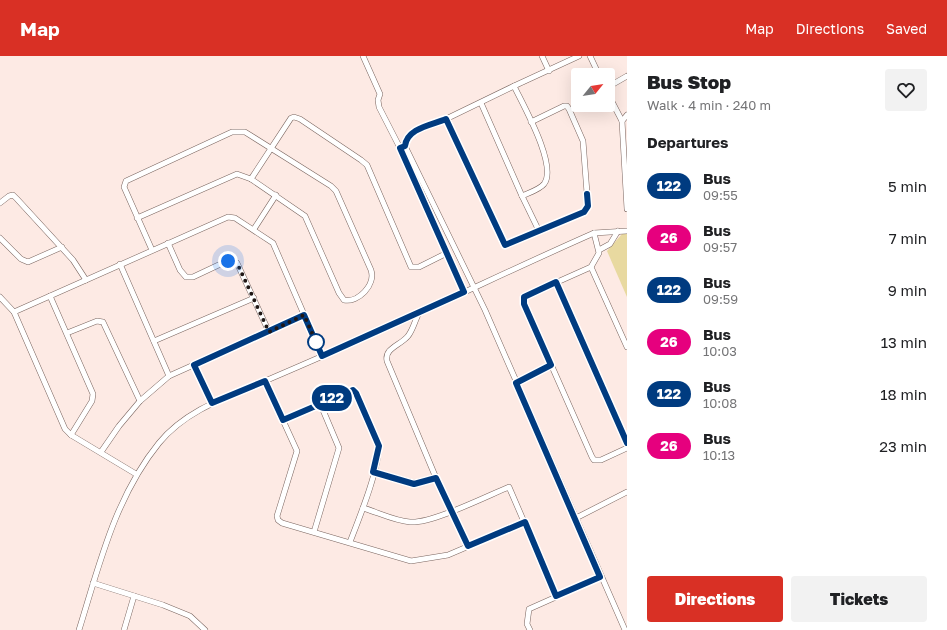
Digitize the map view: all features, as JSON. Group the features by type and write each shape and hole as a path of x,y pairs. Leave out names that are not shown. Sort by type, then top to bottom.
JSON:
{"street":[{"path":"363,56 380,94 378,100 380,107 403,147 474,287 624,630"},
{"path":"542,56 549,71"},
{"path":"464,292 403,147 409,135 415,131 446,119 579,56"},
{"path":"590,56 596,68"},
{"path":"615,83 627,76"},
{"path":"514,86 545,152 546,180 544,185 522,196"},
{"path":"481,102 539,231"},
{"path":"446,119 505,245 587,210 583,141 567,106 531,122"},
{"path":"615,108 622,121 626,154 627,210"},
{"path":"622,121 627,116"},
{"path":"251,179 290,118 294,117 300,119 362,160 367,165 412,267 419,268 447,253"},
{"path":"137,218 237,174 251,179 305,216 341,297 347,301 366,291 373,280 373,276 336,191 331,186 245,132 232,132 128,179 124,183 124,187 137,218 152,250"},
{"path":"0,203 9,196 13,195 78,265 86,280"},
{"path":"254,229 276,195"},
{"path":"14,312 228,217 235,218 254,229 273,243 322,356"},
{"path":"599,250 610,244 618,231"},
{"path":"79,630 114,521 136,474 159,443 177,424 212,403 419,313 594,232 627,231"},
{"path":"594,232 599,250 598,257 591,267 526,296 523,301 592,457 597,461 601,460 627,448"},
{"path":"0,238 21,259 28,262 62,247"},
{"path":"168,243 180,270 186,277 193,277 228,261 237,263 269,332"},
{"path":"120,264 169,376"},
{"path":"591,267 627,347"},
{"path":"556,282 627,443"},
{"path":"50,296 93,394 92,401 71,435"},
{"path":"0,297 14,312 62,424 71,435 136,474"},
{"path":"154,341 254,298"},
{"path":"419,313 407,337 389,351 386,357 436,478 468,546"},
{"path":"101,452 119,426 140,401 169,376 304,315"},
{"path":"67,333 97,321 104,322 140,401"},
{"path":"194,365 212,403"},
{"path":"516,383 551,365"},
{"path":"265,381 297,450 277,516 278,520 397,558 411,561 448,555 525,522"},
{"path":"283,420 348,391 353,390 356,393 379,446 363,508 350,542"},
{"path":"314,532 340,448 320,403"},
{"path":"373,472 414,484 436,478"},
{"path":"363,508 408,522 417,522 509,487 556,596"},
{"path":"576,518 627,492"},
{"path":"530,630 527,624 529,609 600,577"},
{"path":"93,583 190,616 205,630"},
{"path":"124,630 134,596"}],"shaded area":[{"path":"622,234 627,234 627,297 607,251"}],"bus line":[{"name":"122","path":"587,194 588,206 587,210 584,212 505,245 446,119 415,131 409,135 405,146 400,148 464,292 376,333 322,356 304,315 194,365 212,403 265,381 283,420 353,390 356,393 379,446 373,472 414,484 436,478 468,546 525,522 556,596 600,577 576,518 516,383 551,365 524,304 524,297 556,282 627,443"}],"route":[{"path":"228,261 237,263 269,332 304,315 316,342"}]}
